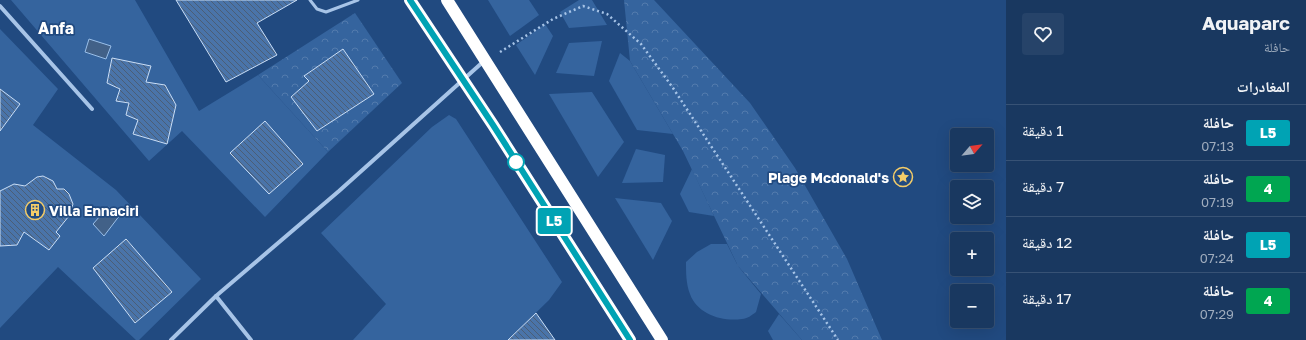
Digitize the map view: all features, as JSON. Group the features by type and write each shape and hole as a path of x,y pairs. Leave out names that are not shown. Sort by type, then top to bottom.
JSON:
{"highway":[{"path":"410,0 630,340"},
{"path":"447,0 662,340"}],"street":[{"path":"0,6 92,109"},
{"path":"171,340 216,296 339,191 485,60"},
{"path":"216,296 251,340"}],"lane":[{"path":"310,0 317,9 326,12 358,0"}],"path":[{"path":"485,60 553,19 583,6 607,14 641,44 673,88 838,340"}],"green space":[{"path":"11,0 135,0 199,111 258,75 328,152 265,217 182,131 149,161"},
{"path":"488,0 529,0 539,15 510,36"},
{"path":"579,0 592,0 607,25 569,28 560,12"},
{"path":"624,0 654,0 750,103 795,168 847,259 882,340 802,340 738,266 683,151 630,61"},
{"path":"355,13 402,83 328,152 258,75"},
{"path":"545,24 553,36 535,75 516,45"},
{"path":"0,29 58,89 33,125 116,190 201,279 139,340 136,340 58,267 0,328"},
{"path":"602,41 594,76 556,73 569,43"},
{"path":"620,53 630,61 673,134 637,130 609,81"},
{"path":"592,92 624,142 598,177 549,94"},
{"path":"449,115 456,119 562,282 549,300 508,340 353,340 386,304 321,233 432,127"},
{"path":"636,149 665,155 663,182 622,183"},
{"path":"692,169 714,216 689,212 680,194"},
{"path":"615,198 661,203 672,221 653,260"},
{"path":"711,244 727,244 738,266 761,294 756,312 748,318 734,320 719,318 704,311 693,301 688,286 686,262 697,252"},
{"path":"779,314 802,340 773,340 768,331"}],"shaded area":[{"path":"89,39 111,46 106,59 85,52"},
{"path":"108,207 120,215 104,236 93,224"}],"building":[{"path":"176,0 297,0 257,23 277,55 226,82"},
{"path":"343,49 374,94 317,131 291,97 309,81 304,76"},
{"path":"112,58 151,66 146,82 165,85 176,105 167,144 133,134 138,120 126,115 129,103 116,101 120,89 107,83"},
{"path":"0,89 20,104 0,131"},
{"path":"265,121 303,164 269,194 230,153"},
{"name":"Villa Ennaciri","path":"43,176 53,181 57,189 64,189 69,194 73,204 69,216 56,232 60,236 49,250 24,232 17,245 0,246 0,191 14,184 25,186 37,177"},
{"path":"126,239 172,292 135,323 93,268"},
{"path":"536,313 555,340 508,340"}],"bus line":[{"name":"L5","path":"410,0 493,125 630,340"}],"place":[{"name":"Plage Mcdonald's","path":"903,177"},
{"name":"Villa Ennaciri","path":"35,210"}],"district":[{"name":"Anfa","path":"56,28"}]}
